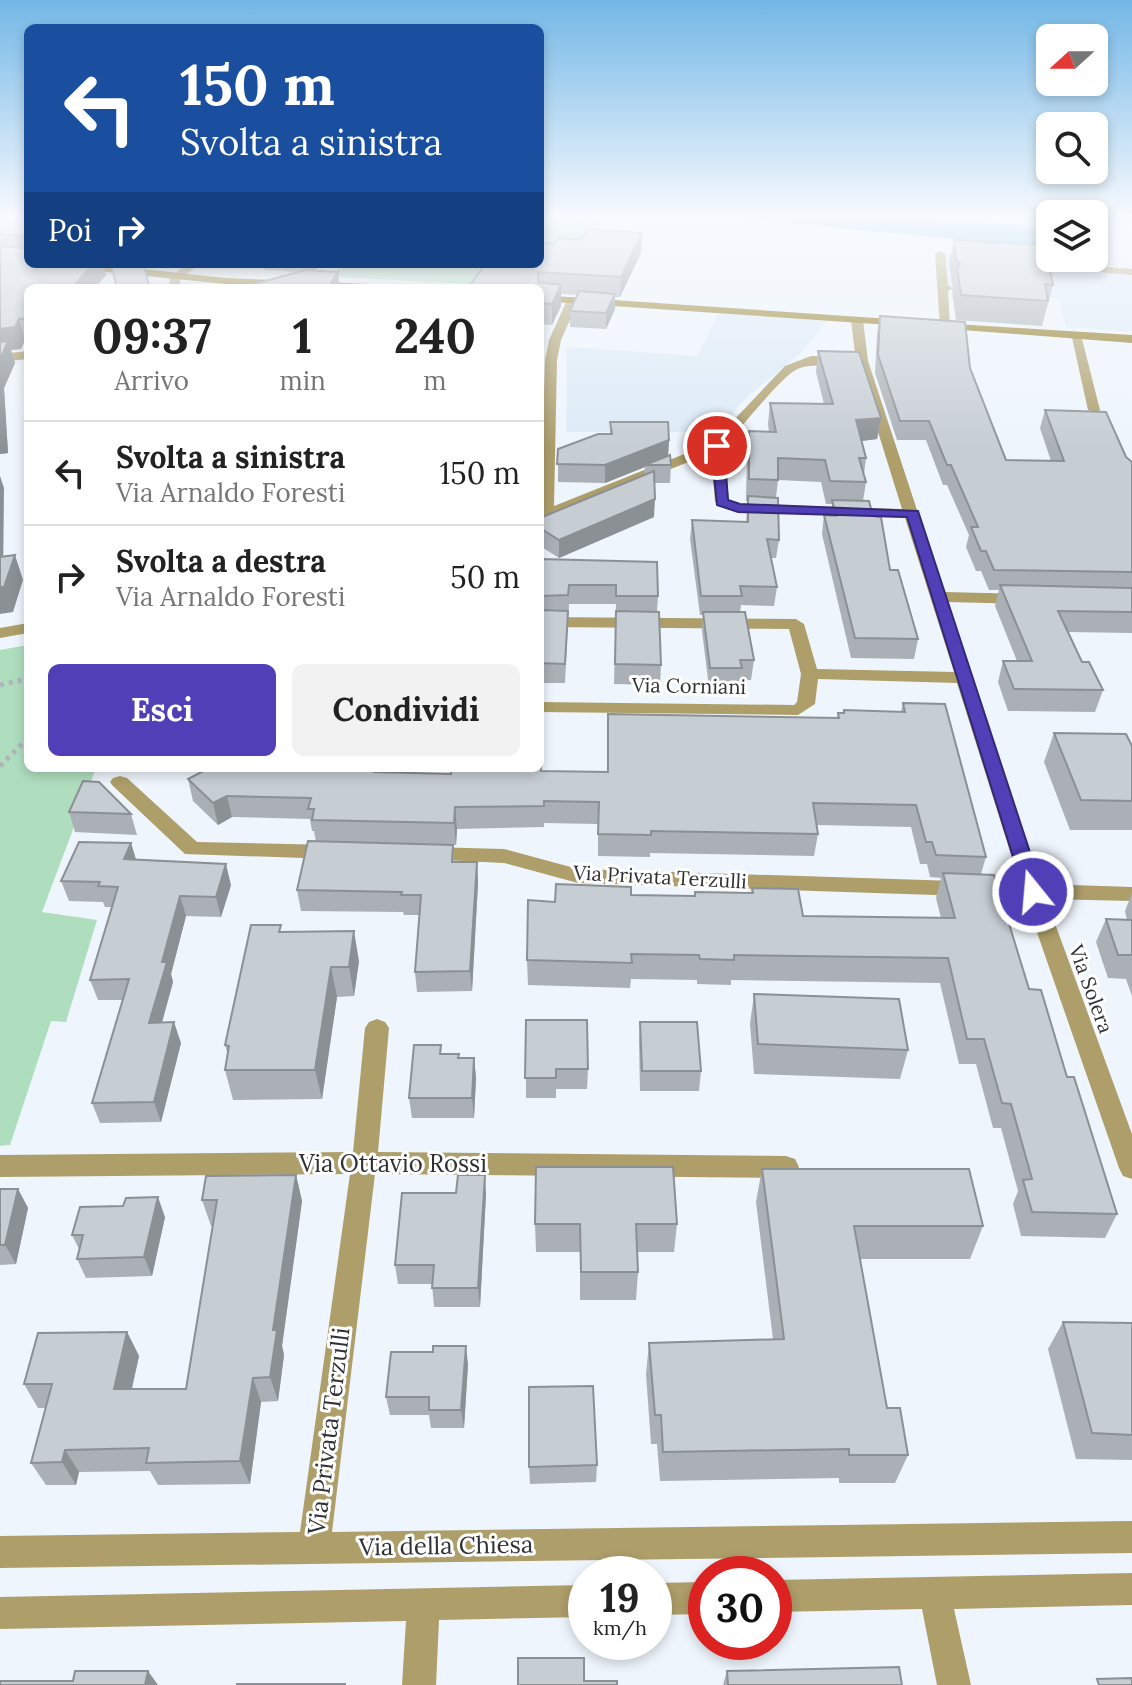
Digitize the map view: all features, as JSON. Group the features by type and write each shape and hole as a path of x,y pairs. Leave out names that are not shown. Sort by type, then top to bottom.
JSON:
{"street":[{"path":"544,298 916,324"},
{"path":"544,496 551,360 555,340 573,300"},
{"name":"Via Solera","path":"857,320 862,361 1033,892 1132,1168"},
{"path":"930,325 1075,335 1091,333 1132,339"},
{"path":"1075,335 1094,410"},
{"path":"0,358 24,355"},
{"path":"544,516 717,446 789,369 811,360 862,361"},
{"path":"717,446 722,502 738,508 913,514"},
{"path":"939,597 1043,599"},
{"path":"544,622 796,624 810,674 966,678"},
{"path":"0,633 24,629"},
{"name":"Via Corniani","path":"544,707 798,710 806,704 810,674"},
{"path":"120,782 192,849 348,853"},
{"name":"Via Privata Terzulli","path":"410,854 504,856 578,876 1132,894"},
{"name":"Via Privata Terzulli","path":"314,1548 364,1163 377,1028"},
{"name":"Via Ottavio Rossi","path":"0,1166 364,1163 786,1167"},
{"name":"Via della Chiesa","path":"0,1552 1132,1537"},
{"path":"792,1595 1132,1589"},
{"path":"934,1591 954,1685"},
{"path":"0,1613 568,1601"},
{"path":"419,1685 423,1605"}],"lane":[{"path":"945,293 945,326"}],"path":[{"path":"0,685 24,680"},
{"path":"0,766 24,742"}],"shaded area":[{"path":"984,293 1132,293 1132,332 1066,327 1058,298"},
{"path":"719,313 827,321 801,353 748,396 716,432 566,432 567,347 697,356"}],"green space":[{"path":"24,646 24,772 94,772 42,912 97,920 66,1022 51,1021 10,1145 0,1146 0,650"}],"building":[{"path":"0,293 24,293 24,318 19,319 15,327 0,329"},
{"path":"544,293 557,293 552,304 544,303"},
{"path":"578,293 615,294 606,313 570,311"},
{"path":"961,293 1047,293 1048,301 961,295"},
{"path":"880,316 965,322 970,368 1006,460 1064,461 1045,410 1106,412 1126,457 1132,462 1132,572 994,570 986,551 981,551 971,527 978,527 929,421 900,421 878,355"},
{"path":"8,341 0,360 0,342"},
{"path":"818,351 859,352 881,418 856,420 866,458 859,458 866,482 830,481 825,460 778,458 778,480 749,479 749,431 776,432 770,403 833,404"},
{"path":"610,422 668,422 669,440 605,465 557,464 558,449 598,434 612,434"},
{"path":"670,455 671,465 645,465"},
{"path":"654,471 655,499 559,540 544,531 544,516"},
{"path":"748,496 778,498 779,540 767,539 777,587 740,586 742,596 701,596 692,520 748,522"},
{"path":"832,500 869,501 873,516 881,517 890,570 898,570 918,639 855,638 824,515 836,516"},
{"path":"15,555 4,587 0,587 0,557"},
{"path":"544,559 657,562 658,596 616,596 616,585 569,585 568,595 544,596"},
{"path":"1000,585 1132,588 1132,612 1058,611 1082,662 1089,662 1103,690 1014,689 1003,661 1032,661"},
{"path":"544,610 568,611 565,664 544,663"},
{"path":"616,611 659,612 661,665 615,664"},
{"path":"703,612 745,612 754,660 740,660 742,668 710,668"},
{"path":"903,703 945,704 986,857 936,855 932,842 926,842 916,805 813,803 818,834 651,831 651,835 598,834 599,802 544,801 544,806 455,807 454,823 312,820 314,809 308,809 311,798 227,796 213,803 188,779 201,772 608,772 608,714 839,718 838,713 844,713 844,710 905,712"},
{"path":"1054,733 1126,734 1132,746 1132,801 1081,800"},
{"path":"83,781 99,782 131,814 69,812"},
{"path":"308,841 453,845 452,862 477,862 470,971 415,972 421,895 297,890"},
{"path":"79,842 131,843 124,859 226,864 216,897 180,896 162,962 167,962 149,1023 174,1022 154,1102 92,1103 129,979 90,980 118,887 98,886 100,882 61,881"},
{"path":"943,873 994,875 1029,989 1041,990 1067,1077 1074,1077 1117,1214 1032,1212 1023,1180 1032,1179 1011,1104 1002,1103 984,1039 967,1039 948,958 734,955 734,960 700,959 699,955 631,954 632,963 527,960 528,900 555,902 556,884 631,887 631,895 695,896 695,892 753,893 752,888 798,889 803,916 955,918"},
{"path":"1106,919 1132,920 1132,955 1118,955"},
{"path":"251,925 281,925 279,932 354,931 349,967 331,967 315,1070 225,1070 229,1046 225,1045"},
{"path":"754,994 899,999 908,1050 758,1044"},
{"path":"526,1020 587,1020 588,1069 556,1069 556,1078 525,1078"},
{"path":"640,1022 697,1022 701,1071 642,1071"},
{"path":"414,1045 441,1045 440,1054 474,1058 472,1098 409,1098"},
{"path":"536,1167 673,1167 677,1224 636,1224 638,1272 581,1272 580,1224 535,1224"},
{"path":"762,1169 969,1169 983,1226 854,1226 887,1408 900,1408 908,1455 849,1455 849,1449 663,1452 661,1415 655,1415 649,1343 784,1339"},
{"path":"296,1175 273,1330 277,1330 270,1377 253,1378 240,1461 146,1463 149,1448 65,1450 62,1462 31,1463 52,1384 24,1384 38,1333 127,1332 114,1389 186,1389 217,1200 202,1200 206,1176"},
{"path":"458,1175 485,1175 478,1288 432,1288 434,1265 395,1265 402,1193 456,1193"},
{"path":"0,1189 18,1189 5,1245 0,1245"},
{"path":"158,1197 144,1257 77,1259 83,1235 72,1235 80,1207 123,1206 126,1198"},
{"path":"1063,1322 1132,1323 1132,1435 1092,1433"},
{"path":"433,1346 466,1346 461,1410 429,1410 429,1397 386,1397 391,1352 433,1352"},
{"path":"593,1386 597,1465 529,1467 529,1387"},
{"path":"518,1658 584,1660 584,1681 617,1681 617,1685 518,1685"},
{"path":"899,1667 902,1685 728,1685 727,1671"},
{"path":"75,1671 148,1671 145,1685 0,1685 0,1681 73,1681"},
{"path":"1132,1678 1132,1685 1099,1685 1097,1679"},
{"path":"236,1684 345,1684 345,1685"}],"route":[{"path":"717,446 722,502 738,508 913,514 1033,892"}]}
